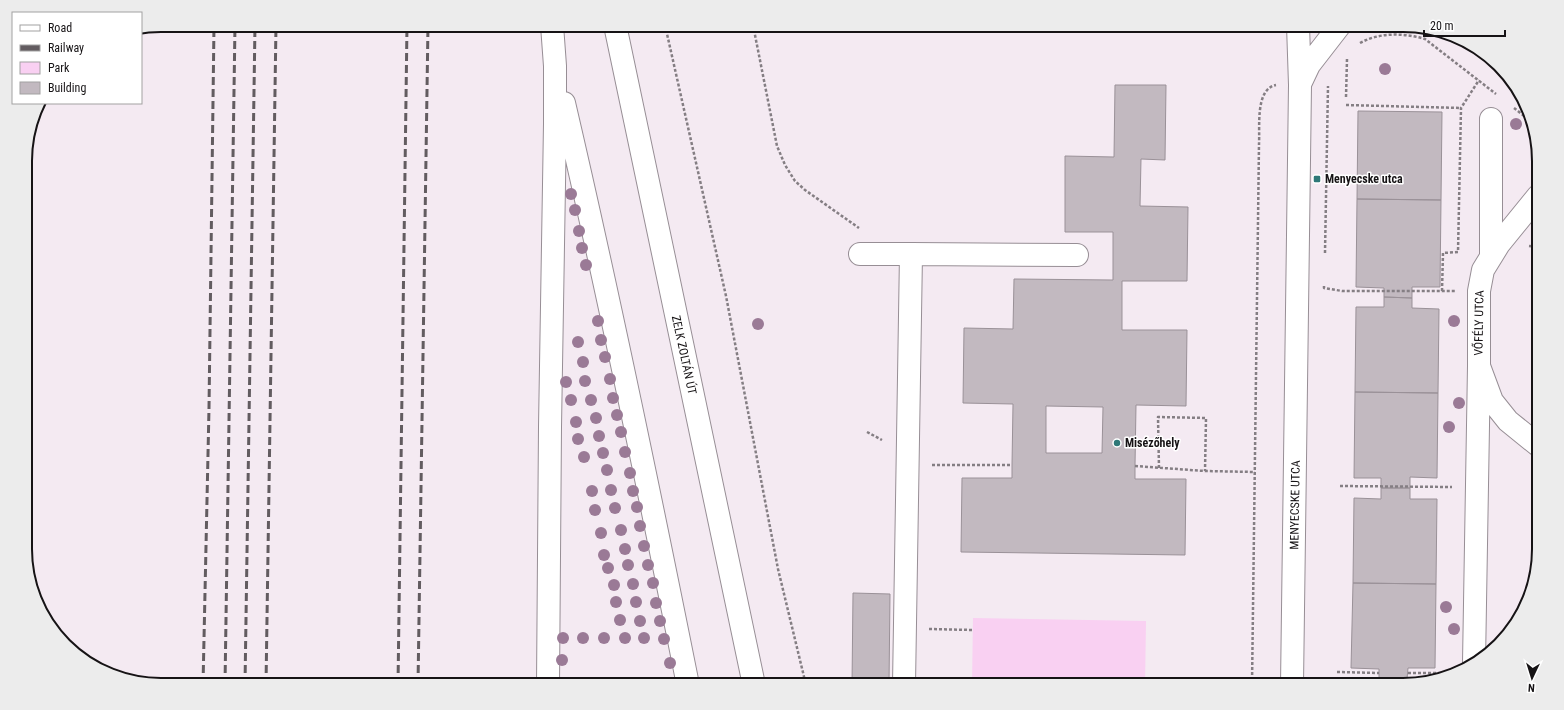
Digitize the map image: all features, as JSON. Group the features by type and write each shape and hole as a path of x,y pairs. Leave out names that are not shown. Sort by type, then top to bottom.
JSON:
{"street":[{"path":"548,678 550,427 555,124 555,66 553,32"},
{"name":"ZELK ZOLTÁN ÚT","path":"616,32 753,678"},
{"name":"MENYECSKE UTCA","path":"1292,678 1290,84 1297,32"},
{"name":"MENYECSKE UTCA","path":"1290,84 1309,65 1336,32"},
{"path":"555,66 627,383 687,678"},
{"path":"1491,119 1491,254"},
{"name":"VŐFÉLY UTCA","path":"1532,203 1491,254 1483,270 1479,292 1479,366 1492,401 1508,422 1532,441"},
{"path":"860,254 1077,255"},
{"path":"902,254 907,465 904,678"},
{"path":"1474,657 1479,366"}],"path":[{"path":"667,32 726,296 778,570 804,678"},
{"path":"755,32 777,146 781,158 789,173 805,190 871,236 902,254"},
{"path":"1357,44 1375,37 1394,34 1425,39 1498,96"},
{"path":"1346,97 1347,70"},
{"path":"1442,291 1443,253 1458,252 1461,108 1479,80"},
{"path":"1252,678 1258,175 1261,101 1264,93 1271,86 1290,84"},
{"path":"1325,257 1328,85"},
{"path":"1346,105 1461,108"},
{"path":"1510,105 1523,115"},
{"path":"1324,280 1324,288 1342,291 1479,292"},
{"path":"1159,468 1158,417 1206,418 1205,471"},
{"path":"907,465 1012,465"},
{"path":"1135,466 1205,471 1255,472"},
{"path":"1340,486 1477,487"},
{"path":"905,629 973,630"},
{"path":"1337,672 1379,673"},
{"path":"1408,673 1438,673"}],"green space":[{"path":"973,618 1146,621 1145,678 972,678"}],"building":[{"path":"1115,85 1166,85 1165,160 1141,159 1140,206 1188,207 1187,281 1122,281 1122,330 1187,330 1186,406 1136,405 1135,466 1135,479 1186,479 1185,555 961,552 962,478 1012,478 1013,404 963,403 964,328 1013,329 1014,279 1113,280 1113,232 1065,232 1065,156 1114,157","holes":["1046,406 1103,407 1102,453 1046,453"]},
{"path":"1358,111 1442,112 1441,200 1357,199"},
{"path":"1357,199 1441,200 1440,287 1412,287 1412,298 1384,297 1384,288 1356,287"},
{"path":"1384,297 1412,298 1412,308 1439,309 1438,393 1355,392 1356,307 1384,307"},
{"path":"1355,392 1438,393 1437,478 1410,477 1410,488 1381,488 1381,478 1354,478"},
{"path":"1381,488 1410,488 1410,499 1437,499 1436,584 1353,583 1354,498 1381,499"},
{"path":"1353,583 1436,584 1435,668 1408,668 1407,678 1379,678 1379,669 1351,668"},
{"path":"853,593 890,594 889,678 852,678"}],"railway":[{"path":"203,678 209,408 214,32"},
{"path":"225,678 235,32"},
{"path":"245,678 255,32"},
{"path":"266,678 276,32"},
{"path":"398,678 407,32"},
{"path":"418,678 428,32"}],"place":[{"name":"Menyecske utca","path":"1317,179"},
{"name":"Misézőhely","path":"1117,443"}]}
